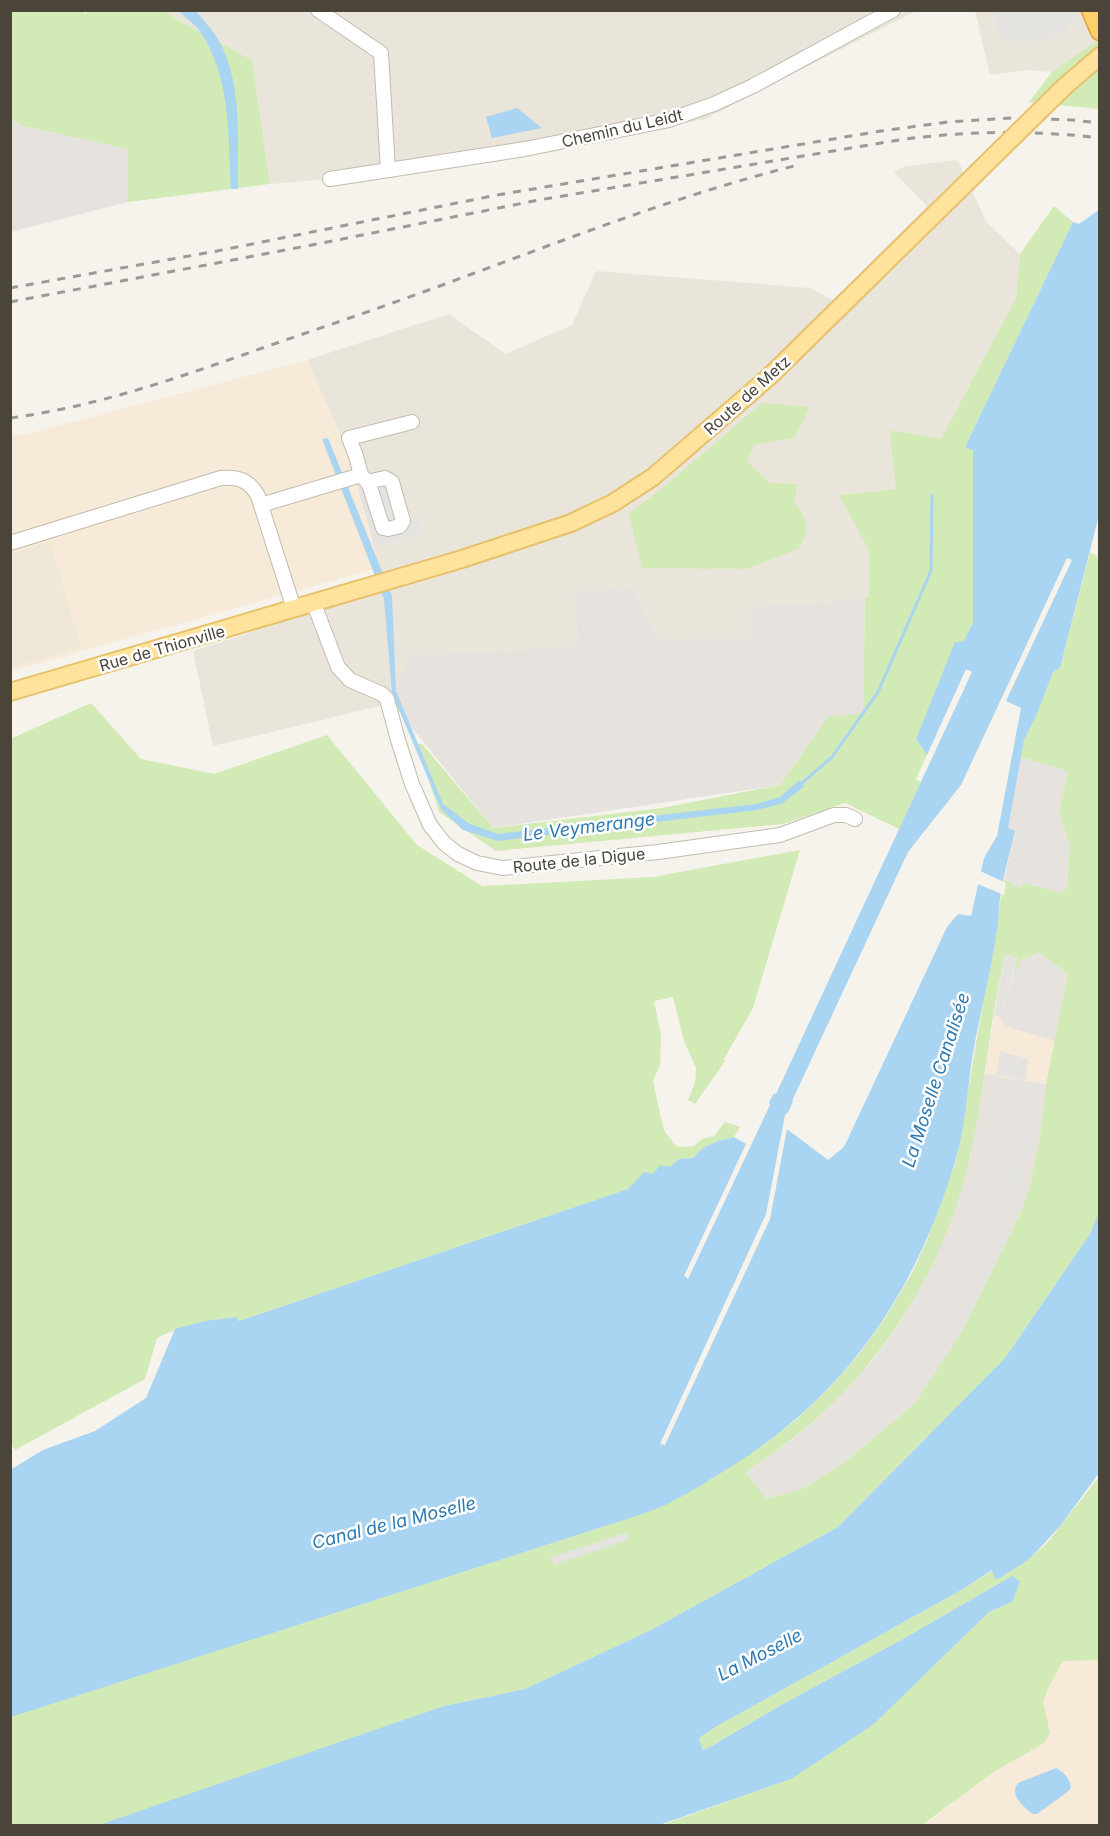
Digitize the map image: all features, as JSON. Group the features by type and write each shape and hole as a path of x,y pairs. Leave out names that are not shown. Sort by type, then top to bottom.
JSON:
{"highway":[{"path":"1090,10 1100,31"}],"main road":[{"name":"Route de Metz","path":"314,604 571,523 613,503 673,460 770,376 1064,87 1100,56"},
{"name":"Rue de Thionville","path":"10,692 314,604"}],"street":[{"path":"318,10 381,53 388,170"},
{"name":"Chemin du Leidt","path":"330,179 525,149 669,120 714,104 753,86 894,10"},
{"path":"261,505 333,484 360,479 356,456 349,438 412,422"},
{"path":"10,543 221,478 233,478 245,481 254,488 294,609"},
{"name":"Route de la Digue","path":"314,604 338,667 343,674 350,680 382,694 387,699 412,784 430,825 444,843 458,854 477,862 503,868 658,852 780,836 834,815 846,815 855,819"}],"shaded area":[{"path":"165,11 916,11 705,119 446,169 270,184 252,60"},
{"path":"975,11 1099,11 1099,39 1052,72 1026,70 990,75"},
{"path":"993,11 1074,11 1077,22 1066,24 1068,32 1011,47 1008,38 999,41"},
{"path":"10,120 23,126 128,149 128,202 11,232"},
{"path":"958,160 987,223 1020,254 1016,298 941,439 896,489 839,495 869,551 869,596 816,603 750,606 751,637 660,641 633,587 575,593 577,647 410,655 392,703 213,746 193,651 385,589 348,452 307,360 449,314 506,354 572,325 596,271 810,288 833,300 927,206 894,172 906,166"},
{"path":"307,360 348,452 378,568 11,671 11,435 23,435"},
{"path":"393,473 407,518 418,515 423,532 376,547 358,490 370,479"},
{"path":"50,542 81,647 13,667 10,659 11,554"},
{"path":"633,587 660,641 751,637 750,606 865,598 863,714 828,717 780,785 493,828 392,703 409,655 577,647 575,592"},
{"path":"1020,757 1068,771 1059,813 1070,845 1067,887 1063,893 1023,883 1021,888 1004,880 1015,832 1008,828"},
{"path":"1039,951 1068,974 1055,1041 1004,1026 1000,1017 1014,973 1021,960"},
{"path":"1005,954 1018,958 1000,1017 994,1015"},
{"path":"994,1015 1000,1017 1004,1026 1055,1041 1046,1084 985,1074"},
{"path":"1000,1051 1029,1059 1025,1080 996,1075"},
{"path":"985,1074 1046,1084 1040,1136 1029,1189 1021,1212 962,1332 915,1403 844,1463 802,1489 766,1499 746,1472 816,1420 849,1386 873,1360 919,1290 953,1215 969,1163"},
{"path":"1020,1131 1033,1134 1022,1185 1009,1182"},
{"path":"626,1533 629,1540 554,1565 551,1557"},
{"path":"1099,1660 1099,1825 922,1826 992,1773 1044,1743 1050,1733 1042,1701 1063,1661"}],"green space":[{"path":"82,10 85,14 90,10 165,11 252,60 270,184 128,202 128,149 23,126 11,120 10,11"},
{"path":"1099,39 1099,109 1029,102 1052,72"},
{"path":"1054,206 1073,222 965,447 973,451 973,623 916,739 927,755 916,779 921,782 899,829 845,803 783,824 496,851 439,812 417,744 422,744 493,828 662,808 780,785 828,717 863,713 865,598 869,596 869,551 839,495 896,489 890,430 941,439 1016,298 1020,254"},
{"path":"762,403 810,407 794,438 754,445 747,462 770,483 797,484 794,502 806,524 800,548 747,569 642,568 629,514"},
{"path":"1090,552 1097,556 1100,567 1099,1212 1090,1234 1005,1358 838,1527 651,1630 525,1689 444,1706 99,1826 11,1825 10,1717 596,1529 708,1481 762,1446 798,1418 831,1386 860,1353 887,1315 912,1273 928,1238 956,1161 1004,880 1021,888 1023,883 1063,893 1067,887 1070,845 1059,813 1068,771 1020,757 1024,740 1053,672 1060,668","holes":["1039,952 1068,974 1046,1084 1040,1136 1029,1189 1021,1212 962,1332 915,1403 844,1463 802,1489 766,1499 746,1472 815,1420 868,1365 912,1302 946,1234 969,1161 1005,954 1017,958 1014,973 1021,960"]},
{"path":"91,703 141,759 214,774 327,735 417,845 482,886 653,877 800,850 753,1008 724,1059 725,1061 695,1104 688,1100 695,1083 696,1068 684,1041 673,997 654,1001 661,1035 660,1065 653,1081 665,1132 677,1147 694,1146 702,1139 714,1136 725,1122 740,1127 734,1137 704,1148 693,1158 679,1159 670,1167 628,1189 239,1321 236,1317 215,1320 166,1333 157,1338 145,1379 15,1450 10,1443 10,739"},
{"path":"1099,1477 1099,1660 1063,1661 1043,1701 1050,1733 1044,1743 992,1773 922,1825 659,1826 791,1779 874,1724 989,1612 1012,1602 1012,1576 710,1747 703,1750 699,1738 993,1570 1000,1578 1028,1560 1047,1543"}],"water":[{"path":"179,11 196,11 217,37 227,58 232,75 237,113 238,189 231,189 226,109 218,70 202,34"},
{"path":"517,108 542,128 492,138 486,117"},
{"path":"1099,210 1099,515 1060,668 1053,672 1024,740 1008,828 1015,831 1001,890 998,926 955,1162 938,1212 918,1259 894,1302 867,1343 835,1381 800,1415 760,1447 704,1484 665,1505 631,1518 11,1717 10,1470 43,1450 95,1431 146,1398 175,1329 205,1321 236,1317 239,1321 628,1189 644,1172 653,1174 660,1165 670,1167 679,1159 693,1158 703,1148 734,1137 746,1144 684,1276 688,1279 972,672 966,669 927,755 916,739 955,642 963,642 973,623 973,451 965,447 1073,222 1079,224","holes":["1067,558 1072,560 1006,701 1021,708 997,836 984,858 971,916 958,914 947,927 844,1147 828,1160 787,1129 770,1219 665,1445 660,1444 766,1214 785,1115 789,1111 908,852 961,785"]},
{"path":"328,438 392,596 396,691 443,804 468,823 498,834 756,804 780,797 800,780 804,787 781,804 757,810 498,841 463,830 441,809 392,693 384,599 322,439"},
{"name":"La Moselle","path":"1099,1212 1099,1473 1061,1525 1028,1560 1000,1578 995,1579 992,1570 963,1589 699,1738 703,1750 710,1747 1012,1576 1020,1582 1012,1602 989,1612 874,1724 791,1779 659,1825 99,1825 444,1706 525,1689 651,1630 838,1527 1005,1358 1090,1234"},
{"path":"1056,1768 1066,1776 1071,1788 1037,1814 1033,1814 1016,1796 1018,1783"}],"pier":[{"path":"978,870 1006,883 1004,895 975,883"}],"waterway":[{"name":"Le Veymerange","path":"801,784 832,757 878,692 931,571 932,495"}],"railway":[{"path":"10,288 217,251 497,195 881,131 948,122 1011,118 1100,123"},
{"path":"10,302 539,200 905,139 1002,132 1100,138"},
{"path":"10,418 77,406 175,378 634,215 715,188 798,165"}],"water label":[{"name":"La Moselle Canalisée","path":"936,1080"},
{"name":"Canal de la Moselle","path":"394,1523"}]}
